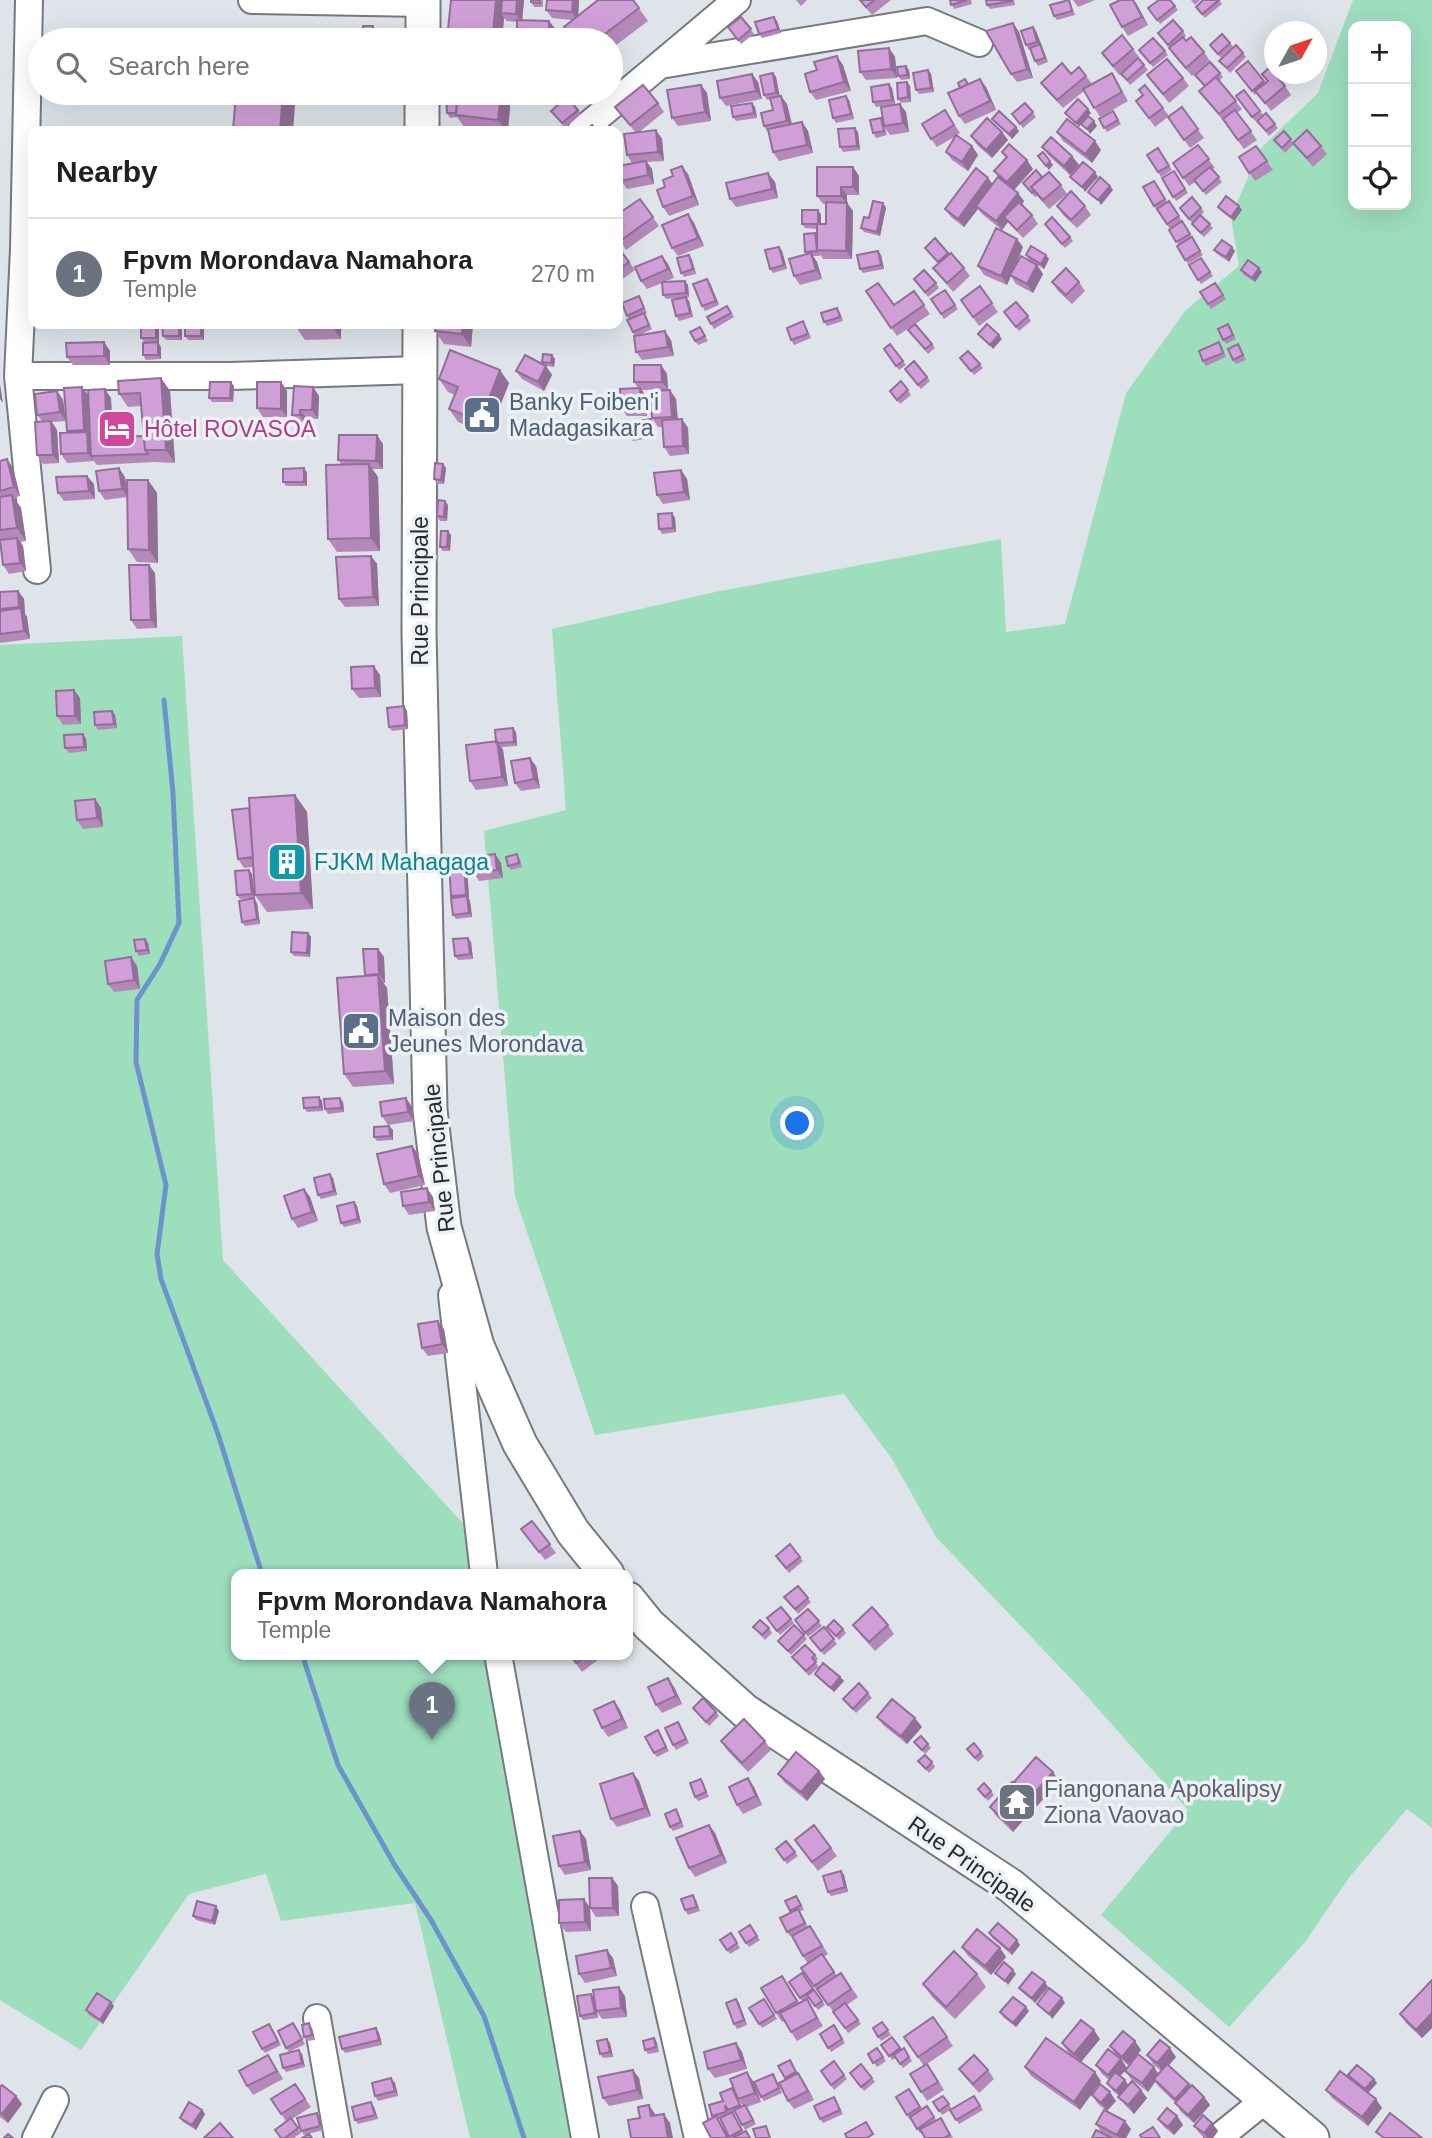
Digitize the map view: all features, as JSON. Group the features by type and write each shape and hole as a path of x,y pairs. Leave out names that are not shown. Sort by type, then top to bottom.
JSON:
{"main road":[{"path":"423,1 423,28"},
{"path":"422,105 422,126"},
{"name":"Rue Principale","path":"420,329 419,646 430,1110 444,1227 477,1346 520,1444 573,1532 603,1569"},
{"name":"Rue Principale","path":"633,1605 649,1625 745,1711 1011,1886 1287,2124"}],"street":[{"path":"29,0 19,249 18,376 37,570"},
{"path":"252,0 423,1"},
{"path":"623,96 737,0"},
{"path":"660,65 927,21 979,43"},
{"path":"587,126 612,105"},
{"path":"18,376 230,376 419,370"},
{"path":"444,1227 483,1569"},
{"path":"499,1660 585,2138"},
{"path":"645,1906 698,2138"},
{"path":"317,2018 338,2138"},
{"path":"36,2138 55,2100"},
{"path":"1218,2138 1287,2124"}],"green space":[{"path":"1353,0 1432,0 1432,1828 1407,1809 1351,1875 1305,1942 1229,2027 1101,1915 1188,1810 1075,1683 936,1537 892,1459 844,1394 595,1435 515,1196 484,831 566,810 552,629 715,592 1001,539 1006,632 1065,624 1126,393 1186,310 1239,266 1231,217 1260,149 1318,93 1321,84 1327,84 1327,69"},
{"path":"182,636 223,1260 478,1540 483,1569 231,1569 231,1660 499,1660 585,2138 470,2138 415,1903 281,1921 266,1874 189,1894 81,2050 0,2000 0,645"}],"building":[{"path":"451,0 496,0 493,28 448,28"},
{"path":"502,0 517,0 516,14 501,13"},
{"path":"547,0 573,0 572,12 546,10"},
{"path":"598,0 633,0 639,8 613,28 564,27"},
{"path":"860,0 874,0 866,7"},
{"path":"950,0 967,0 951,5"},
{"path":"986,0 1012,0 1012,1 987,5"},
{"path":"1069,0 1072,11 1054,16 1050,5"},
{"path":"1120,0 1133,0 1142,17 1122,27 1110,5"},
{"path":"1159,0 1170,0 1175,6 1157,20 1148,8"},
{"path":"1203,0 1219,0 1202,14 1196,7"},
{"path":"741,17 751,29 738,40 728,27"},
{"path":"774,17 778,29 759,34 755,22"},
{"path":"517,20 549,21 549,28 517,28"},
{"path":"1173,20 1183,31 1168,45 1158,33"},
{"path":"1013,23 1027,69 1011,74 986,31"},
{"path":"1033,27 1037,42 1026,45 1021,31"},
{"path":"1222,34 1230,43 1218,54 1210,45"},
{"path":"1122,35 1133,49 1113,66 1102,53"},
{"path":"1183,37 1186,41 1191,37 1204,52 1186,68 1169,48"},
{"path":"1153,38 1165,51 1150,63 1139,50"},
{"path":"1040,44 1045,58 1035,61 1030,48"},
{"path":"1236,45 1243,53 1227,68 1219,61"},
{"path":"889,48 891,69 860,72 858,51"},
{"path":"837,56 844,82 810,92 805,74 817,70 814,62"},
{"path":"1138,58 1144,65 1127,80 1121,74"},
{"path":"1167,59 1183,78 1163,94 1147,75"},
{"path":"1248,61 1264,81 1252,91 1236,71"},
{"path":"1210,62 1220,73 1205,86 1195,75"},
{"path":"1062,63 1071,74 1079,67 1086,76 1057,100 1041,83"},
{"path":"906,66 907,75 898,76 897,67"},
{"path":"928,70 931,88 916,90 913,73"},
{"path":"773,73 776,93 764,95 760,76"},
{"path":"1112,73 1122,92 1094,108 1083,89"},
{"path":"752,74 756,91 720,98 717,81"},
{"path":"1216,77 1236,101 1219,114 1199,91"},
{"path":"965,79 968,84 960,88 958,83"},
{"path":"980,79 990,101 959,116 948,93"},
{"path":"907,82 908,97 898,99 897,83"},
{"path":"889,84 892,100 873,102 871,87"},
{"path":"1264,84 1285,86 1265,103 1255,91"},
{"path":"643,85 658,103 630,125 615,107 623,105 623,101"},
{"path":"701,85 705,112 672,118 667,90"},
{"path":"1145,85 1163,108 1149,118 1136,101 1143,95 1139,90"},
{"path":"1244,90 1260,111 1252,117 1236,96"},
{"path":"781,96 787,121 764,126 761,113 773,110 770,98"},
{"path":"846,96 851,114 833,118 829,100"},
{"path":"1078,99 1088,109 1076,123 1065,113"},
{"path":"752,103 754,113 733,117 731,106"},
{"path":"1025,103 1033,112 1020,124 1012,114"},
{"path":"900,104 903,123 884,126 881,107"},
{"path":"235,105 282,105 280,126 233,126"},
{"path":"446,105 456,105 456,113 447,113"},
{"path":"457,105 500,105 498,120 456,115"},
{"path":"558,105 574,105 578,110 562,123 551,111"},
{"path":"1182,107 1198,129 1184,140 1168,117"},
{"path":"945,110 954,125 931,139 922,124"},
{"path":"1235,110 1251,131 1238,140 1223,119"},
{"path":"999,111 1016,127 1009,134 992,119"},
{"path":"1113,111 1118,120 1104,128 1099,119"},
{"path":"1266,113 1275,124 1266,131 1257,121"},
{"path":"1088,116 1094,121 1087,129 1081,124"},
{"path":"881,118 884,131 873,133 870,120"},
{"path":"987,118 1002,132 986,150 971,136"},
{"path":"1067,119 1095,141 1085,154 1057,132"},
{"path":"802,122 807,145 773,152 768,129"},
{"path":"855,128 857,146 840,147 838,129"},
{"path":"656,130 658,152 627,155 624,134"},
{"path":"1307,130 1321,146 1307,158 1293,143"},
{"path":"1284,131 1291,139 1282,148 1274,140"},
{"path":"956,135 972,146 962,162 946,152"},
{"path":"1051,137 1072,156 1064,166 1042,147"},
{"path":"1009,144 1027,160 1007,182 994,171 1007,157 1002,152"},
{"path":"1198,145 1209,159 1183,178 1173,163"},
{"path":"1256,146 1267,161 1249,173 1239,157"},
{"path":"1158,148 1169,166 1158,172 1147,155"},
{"path":"1043,152 1050,161 1046,166 1038,156"},
{"path":"646,161 648,175 623,181 623,165"},
{"path":"1083,162 1095,172 1082,187 1070,177"},
{"path":"682,166 693,196 663,207 657,190 665,187 663,180 673,176 671,170"},
{"path":"817,167 853,167 853,187 841,187 841,196 817,196"},
{"path":"1210,167 1219,177 1203,191 1194,180"},
{"path":"976,168 988,178 958,219 945,209"},
{"path":"1036,170 1042,177 1031,187 1034,191 1032,193 1023,183"},
{"path":"1174,171 1185,189 1173,197 1162,178"},
{"path":"1049,172 1061,185 1043,200 1031,187"},
{"path":"768,173 772,189 730,199 726,183"},
{"path":"998,177 1018,193 996,221 976,206"},
{"path":"1100,177 1110,186 1098,200 1088,192"},
{"path":"1154,181 1165,199 1154,206 1143,187"},
{"path":"1071,191 1085,206 1071,220 1057,206"},
{"path":"1226,196 1239,206 1231,217 1218,207"},
{"path":"1192,197 1201,208 1189,219 1180,208"},
{"path":"640,199 653,217 623,239 623,211"},
{"path":"873,201 883,203 877,232 861,228 864,217 869,218"},
{"path":"1169,201 1179,216 1167,224 1157,209"},
{"path":"826,202 847,203 846,251 817,250 817,224 826,224"},
{"path":"1019,202 1032,215 1017,230 1004,217"},
{"path":"802,210 818,210 818,224 802,224"},
{"path":"688,214 698,238 672,248 662,225"},
{"path":"1200,215 1210,224 1201,233 1192,224"},
{"path":"1052,217 1070,237 1062,244 1045,224"},
{"path":"1182,221 1190,234 1176,242 1169,230"},
{"path":"996,228 1017,239 1001,276 978,266"},
{"path":"815,233 817,251 805,252 804,234"},
{"path":"1192,237 1200,251 1185,260 1177,246"},
{"path":"935,238 948,253 938,262 925,248"},
{"path":"1222,240 1232,247 1226,257 1214,250"},
{"path":"1031,246 1046,255 1041,264 1026,255"},
{"path":"779,247 784,265 770,269 765,250"},
{"path":"878,251 881,265 860,269 857,255"},
{"path":"811,253 816,270 794,276 789,259"},
{"path":"951,253 964,268 947,283 933,268"},
{"path":"623,254 629,262 623,266"},
{"path":"689,255 693,269 681,273 677,258"},
{"path":"662,256 668,269 641,281 635,267"},
{"path":"1021,256 1037,265 1027,284 1010,275"},
{"path":"1201,258 1210,272 1198,280 1189,265"},
{"path":"1248,260 1259,268 1252,278 1241,270"},
{"path":"1066,268 1079,282 1066,295 1052,282"},
{"path":"924,270 936,283 925,292 914,279"},
{"path":"707,279 716,301 702,306 693,284"},
{"path":"685,281 686,293 663,295 662,282"},
{"path":"878,283 894,305 914,291 924,305 891,328 866,291"},
{"path":"1215,283 1223,295 1208,304 1200,292"},
{"path":"980,286 992,303 973,317 961,300"},
{"path":"945,290 955,305 941,314 931,299"},
{"path":"639,296 644,308 627,316 623,303"},
{"path":"686,297 690,313 676,316 672,300"},
{"path":"1016,302 1028,316 1016,327 1004,312"},
{"path":"727,306 731,313 711,324 707,317"},
{"path":"837,308 840,317 824,322 821,313"},
{"path":"644,313 649,325 633,332 627,320"},
{"path":"803,321 808,334 791,340 787,328"},
{"path":"915,324 932,344 925,349 908,330"},
{"path":"987,324 999,335 990,345 978,334"},
{"path":"1228,324 1233,335 1223,340 1218,329"},
{"path":"700,327 705,336 695,341 690,332"},
{"path":"141,329 156,329 156,338 141,338"},
{"path":"162,329 179,329 179,336 163,336"},
{"path":"185,329 201,329 201,336 185,336"},
{"path":"435,329 462,329 462,334"},
{"path":"665,331 668,347 636,352 634,336"},
{"path":"104,342 104,356 67,357 66,343"},
{"path":"158,342 158,355 143,355 143,343"},
{"path":"1219,342 1223,353 1203,361 1199,351"},
{"path":"890,344 903,361 896,366 884,349"},
{"path":"1238,344 1243,355 1233,360 1228,349"},
{"path":"450,350 500,370 480,421 449,409 458,387 439,379"},
{"path":"968,351 980,364 971,371 960,358"},
{"path":"543,354 552,355 551,363 542,362"},
{"path":"525,355 546,366 538,382 516,371"},
{"path":"914,361 927,377 918,385 905,369"},
{"path":"634,365 661,365 662,382 634,382"},
{"path":"161,378 166,450 145,450 140,393 119,394 118,381"},
{"path":"901,381 908,390 897,400 890,391"},
{"path":"210,382 231,382 230,398 209,398"},
{"path":"257,382 281,382 281,409 257,408"},
{"path":"294,386 313,387 312,410 300,410 300,415 292,415"},
{"path":"82,387 84,430 67,431 64,388"},
{"path":"640,388 641,407 621,408 620,389"},
{"path":"105,389 107,437 144,436 148,454 91,456 88,390"},
{"path":"670,390 672,417 652,418 650,391"},
{"path":"57,391 60,412 37,415 35,394"},
{"path":"651,419 653,433 630,437 627,423"},
{"path":"682,419 683,446 664,447 662,420"},
{"path":"51,421 53,455 37,455 35,422"},
{"path":"87,432 88,453 61,454 60,433"},
{"path":"339,435 377,435 376,461 338,460"},
{"path":"7,459 14,487 0,491 0,461"},
{"path":"435,463 443,464 441,480 434,479"},
{"path":"369,464 371,538 328,539 326,465"},
{"path":"119,468 122,489 99,491 96,471"},
{"path":"304,468 304,482 283,482 283,469"},
{"path":"681,470 684,492 657,495 654,473"},
{"path":"87,476 89,491 58,493 56,477"},
{"path":"127,480 148,480 149,550 128,549"},
{"path":"12,495 17,528 0,530 0,497"},
{"path":"438,500 445,501 444,517 437,516"},
{"path":"672,513 673,528 659,529 658,514"},
{"path":"441,531 448,531 447,547 440,547"},
{"path":"17,538 20,563 3,565 0,540"},
{"path":"371,556 373,597 339,599 336,557"},
{"path":"129,565 149,565 151,620 131,620"},
{"path":"18,591 19,607 0,609 0,592"},
{"path":"21,608 24,631 0,634 0,611"},
{"path":"374,666 375,688 352,689 351,667"},
{"path":"74,690 75,716 57,716 56,691"},
{"path":"404,706 405,725 389,727 387,708"},
{"path":"112,711 114,724 95,725 94,712"},
{"path":"513,728 514,742 496,742 495,730"},
{"path":"83,734 84,747 65,748 64,735"},
{"path":"497,741 502,777 470,781 466,745"},
{"path":"530,758 534,779 515,783 511,761"},
{"name":"FJKM Mahagaga","path":"295,795 301,893 255,895 249,798"},
{"path":"95,799 97,818 77,820 75,801"},
{"path":"249,808 253,857 238,859 232,810"},
{"path":"495,854 497,870 473,872 471,857"},
{"path":"517,854 519,863 508,866 506,857"},
{"path":"464,860 466,895 451,896 449,861"},
{"path":"249,870 252,894 237,895 235,871"},
{"path":"467,896 469,913 453,915 451,898"},
{"path":"254,898 257,919 242,922 239,901"},
{"path":"292,932 308,933 307,953 291,952"},
{"path":"468,938 470,954 455,956 453,939"},
{"path":"145,939 147,950 136,951 134,940"},
{"path":"363,949 378,949 379,974 365,975"},
{"path":"131,957 134,980 108,984 105,961"},
{"path":"378,975 385,1071 344,1074 337,978"},
{"path":"319,1097 320,1107 304,1108 303,1098"},
{"path":"340,1098 341,1108 325,1109 324,1099"},
{"path":"406,1098 408,1112 382,1116 380,1102"},
{"path":"389,1126 390,1136 374,1137 374,1127"},
{"path":"412,1146 419,1176 384,1184 377,1154"},
{"path":"330,1174 334,1191 318,1195 314,1178"},
{"path":"427,1188 429,1202 403,1206 401,1192"},
{"path":"304,1189 312,1212 292,1219 284,1196"},
{"path":"354,1202 358,1219 341,1223 337,1206"},
{"path":"438,1321 442,1344 422,1348 418,1324"},
{"path":"532,1521 550,1544 539,1552 521,1529"},
{"path":"790,1544 800,1557 786,1568 776,1556"},
{"path":"798,1586 808,1598 795,1609 784,1597"},
{"path":"781,1607 791,1619 777,1631 767,1618"},
{"path":"872,1607 888,1625 869,1642 853,1625"},
{"path":"808,1609 819,1621 805,1633 795,1620"},
{"path":"760,1620 769,1628 762,1635 753,1627"},
{"path":"834,1620 843,1629 836,1636 827,1627"},
{"path":"794,1625 804,1635 788,1651 778,1641"},
{"path":"824,1627 834,1639 821,1651 810,1638"},
{"path":"805,1645 815,1655 812,1658 816,1662 806,1671 792,1657"},
{"path":"823,1663 840,1677 831,1688 815,1674"},
{"path":"668,1678 676,1696 656,1705 648,1687"},
{"path":"859,1683 868,1693 853,1709 843,1699"},
{"path":"703,1698 716,1712 706,1722 693,1708"},
{"path":"892,1699 915,1718 901,1736 877,1717"},
{"path":"614,1701 622,1719 602,1728 594,1710"},
{"path":"744,1719 765,1741 742,1763 721,1741"},
{"path":"678,1722 686,1739 673,1745 665,1728"},
{"path":"658,1730 666,1747 654,1753 645,1737"},
{"path":"921,1736 928,1744 922,1750 914,1742"},
{"path":"974,1743 981,1752 975,1758 967,1749"},
{"path":"796,1752 819,1771 801,1792 778,1774"},
{"path":"925,1755 932,1762 926,1769 918,1761"},
{"path":"1036,1757 1053,1772 1031,1797 1014,1782"},
{"path":"633,1773 645,1808 611,1819 600,1784"},
{"path":"748,1778 756,1796 737,1805 729,1787"},
{"path":"701,1779 706,1792 695,1797 690,1783"},
{"path":"1012,1782 1029,1798 1007,1823 990,1807"},
{"path":"984,1783 991,1791 985,1797 978,1789"},
{"path":"676,1809 681,1822 670,1827 665,1814"},
{"path":"709,1825 721,1855 689,1868 676,1838"},
{"path":"814,1825 831,1848 812,1862 795,1840"},
{"path":"580,1831 585,1862 559,1866 553,1836"},
{"path":"786,1841 795,1852 784,1860 776,1849"},
{"path":"841,1871 845,1887 828,1892 823,1876"},
{"path":"589,1878 612,1878 613,1908 590,1908"},
{"path":"693,1895 697,1907 685,1910 681,1899"},
{"path":"796,1896 801,1905 790,1911 785,1901"},
{"path":"584,1899 585,1922 559,1923 559,1900"},
{"path":"197,1901 216,1906 212,1921 193,1916"},
{"path":"798,1909 805,1923 787,1932 780,1918"},
{"path":"998,1923 1017,1940 1009,1950 989,1933"},
{"path":"750,1925 757,1936 746,1943 739,1932"},
{"path":"810,1926 822,1946 803,1956 792,1936"},
{"path":"977,1929 1000,1948 985,1966 962,1947"},
{"path":"731,1933 737,1943 727,1950 720,1940"},
{"path":"607,1950 611,1968 579,1974 576,1956"},
{"path":"954,1951 977,1974 946,2007 923,1984"},
{"path":"822,1954 834,1972 814,1986 801,1968"},
{"path":"1004,1962 1013,1970 1005,1981 995,1973"},
{"path":"1032,1972 1045,1982 1032,1998 1019,1988"},
{"path":"802,1973 813,1989 800,1998 789,1982"},
{"path":"841,1973 851,1989 828,2005 817,1989"},
{"path":"782,1976 797,2001 776,2013 761,1988"},
{"path":"1432,1980 1432,2013 1416,2030 1400,2014"},
{"path":"619,1987 621,2008 596,2011 593,1990"},
{"path":"1049,1988 1062,1998 1049,2014 1037,2004"},
{"path":"814,1990 822,2001 815,2006 807,1995"},
{"path":"97,1993 111,2002 100,2020 86,2010"},
{"path":"591,1994 595,2013 580,2016 577,1996"},
{"path":"1013,1997 1026,2007 1013,2023 1000,2012"},
{"path":"736,1999 744,2020 734,2024 726,2003"},
{"path":"764,1999 774,2015 759,2024 749,2008"},
{"path":"807,1999 817,2018 791,2032 780,2013"},
{"path":"845,2003 858,2020 845,2028 833,2012"},
{"path":"933,2017 947,2037 918,2057 904,2037"},
{"path":"1081,2020 1094,2030 1074,2054 1062,2043"},
{"path":"882,2022 888,2030 878,2037 873,2028"},
{"path":"293,2023 302,2039 286,2048 278,2031"},
{"path":"309,2023 312,2035 304,2037 302,2025"},
{"path":"269,2024 278,2041 262,2049 253,2032"},
{"path":"834,2025 842,2039 828,2048 820,2034"},
{"path":"376,2028 379,2040 342,2049 339,2037"},
{"path":"1123,2031 1135,2041 1122,2057 1110,2046"},
{"path":"892,2037 900,2048 889,2056 881,2045"},
{"path":"654,2038 656,2047 645,2050 643,2041"},
{"path":"1046,2038 1095,2072 1074,2102 1025,2067"},
{"path":"607,2039 610,2052 600,2054 597,2041"},
{"path":"1160,2040 1170,2048 1157,2063 1147,2055"},
{"path":"736,2043 741,2060 708,2069 704,2052"},
{"path":"877,2048 883,2057 873,2063 868,2054"},
{"path":"904,2048 909,2057 900,2064 894,2055"},
{"path":"1108,2049 1121,2059 1108,2075 1096,2065"},
{"path":"299,2050 302,2063 283,2068 280,2055"},
{"path":"1138,2054 1154,2067 1142,2083 1125,2071"},
{"path":"268,2055 277,2071 247,2086 239,2071"},
{"path":"974,2055 988,2070 973,2084 959,2069"},
{"path":"790,2060 796,2072 785,2078 778,2066"},
{"path":"834,2061 844,2075 831,2085 821,2071"},
{"path":"861,2064 872,2078 861,2087 850,2073"},
{"path":"927,2064 938,2082 921,2092 910,2074"},
{"path":"1167,2064 1189,2084 1175,2099 1154,2079"},
{"path":"1357,2065 1374,2079 1365,2089 1348,2075"},
{"path":"633,2070 637,2090 603,2098 598,2077"},
{"path":"1340,2071 1376,2099 1362,2117 1326,2090"},
{"path":"747,2072 755,2093 738,2099 730,2079"},
{"path":"1115,2072 1125,2080 1116,2091 1107,2083"},
{"path":"798,2073 808,2091 788,2101 779,2083"},
{"path":"773,2074 779,2088 761,2097 754,2082"},
{"path":"391,2078 395,2091 375,2096 372,2083"},
{"path":"1132,2081 1141,2090 1128,2105 1118,2097"},
{"path":"295,2084 305,2099 281,2114 271,2099"},
{"path":"1100,2084 1110,2092 1101,2103 1092,2095"},
{"path":"2,2085 16,2096 2,2114 0,2087"},
{"path":"1192,2085 1204,2097 1188,2115 1175,2103"},
{"path":"732,2088 740,2105 728,2110 725,2105 726,2112 712,2116 709,2105 723,2101 720,2093"},
{"path":"909,2089 920,2107 907,2115 896,2097"},
{"path":"943,2096 949,2104 939,2111 933,2102"},
{"path":"974,2096 980,2106 956,2120 950,2110"},
{"path":"834,2097 840,2110 820,2119 814,2106"},
{"path":"189,2102 202,2110 192,2125 180,2118"},
{"path":"371,2102 375,2115 355,2120 352,2107"},
{"path":"649,2105 651,2116 664,2114 668,2138 631,2138 628,2120 640,2118 638,2107"},
{"path":"745,2105 753,2120 742,2125 734,2110"},
{"path":"927,2106 934,2117 917,2129 910,2117"},
{"path":"1167,2108 1177,2116 1168,2127 1158,2119"},
{"path":"1104,2110 1125,2121 1117,2135 1096,2124"},
{"path":"732,2112 742,2130 729,2137 720,2118"},
{"path":"317,2113 320,2126 301,2131 297,2118"},
{"path":"1390,2113 1422,2138 1384,2138 1376,2132"},
{"path":"1203,2115 1212,2123 1204,2133 1194,2126"},
{"path":"716,2116 727,2137 725,2138 711,2138 703,2123"},
{"path":"291,2118 298,2128 281,2138 275,2130"},
{"path":"941,2118 950,2135 944,2138 925,2138 920,2129"},
{"path":"866,2122 873,2134 867,2138 847,2138 845,2134"},
{"path":"220,2123 233,2138 204,2138"},
{"path":"766,2126 770,2138 756,2138 753,2129"},
{"path":"1153,2127 1160,2138 1142,2138 1140,2135"},
{"path":"1096,2130 1112,2138 1092,2138"},
{"path":"746,2131 750,2138 734,2137"}],"waterway":[{"path":"164,700 173,793 179,923 160,964 137,1000 136,1062 166,1185 157,1254 161,1279 218,1434 260,1569"},
{"path":"304,1660 338,1765 394,1864 431,1920 484,2016 524,2138"}],"place":[{"name":"Banky Foiben'i Madagasikara","path":"482,415"},
{"name":"Hôtel ROVASOA","path":"117,429"},
{"name":"FJKM Mahagaga","path":"287,862"},
{"name":"Maison des Jeunes Morondava","path":"361,1031"},
{"name":"Fpvm Morondava Namahora","path":"432,1740"},
{"name":"Fiangonana Apokalipsy Ziona Vaovao","path":"1017,1802"}]}
